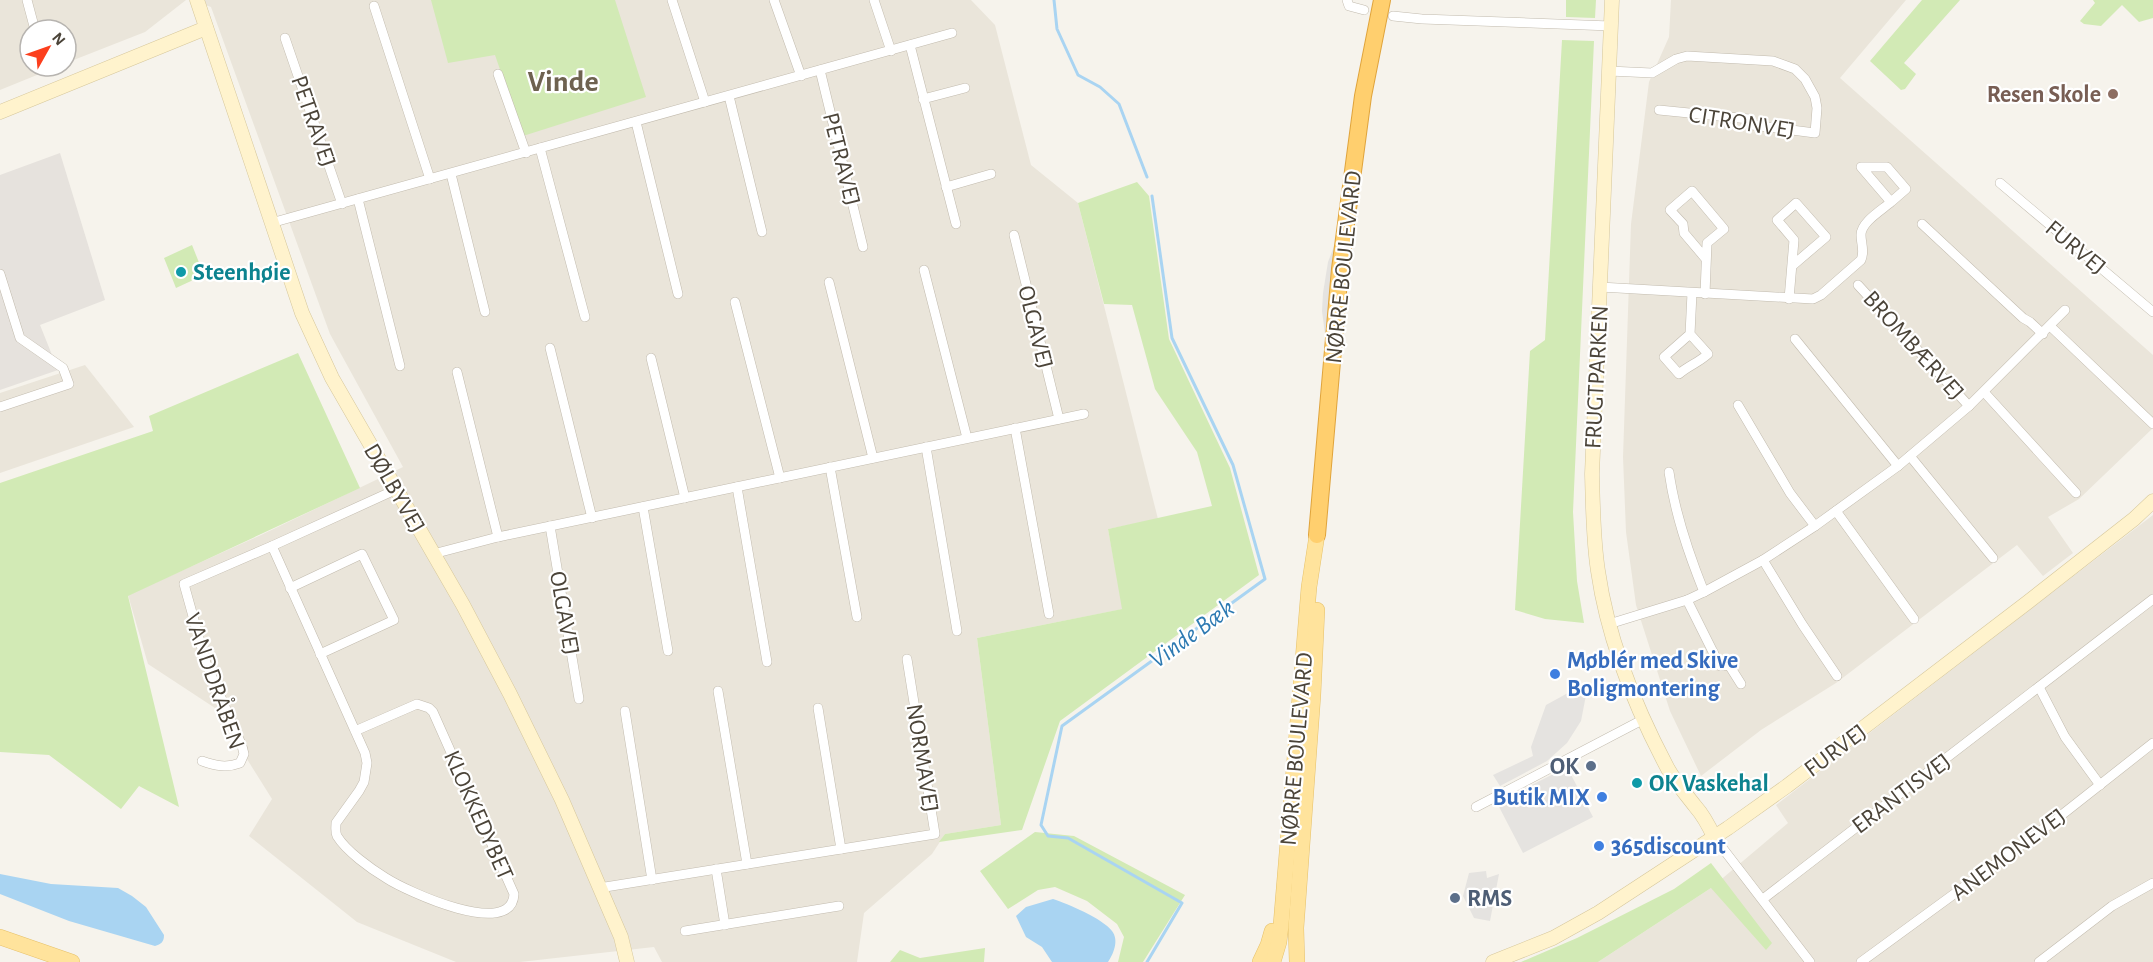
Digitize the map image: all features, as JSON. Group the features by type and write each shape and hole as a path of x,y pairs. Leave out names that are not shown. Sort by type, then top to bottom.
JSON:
{"highway":[{"name":"NØRRE BOULEVARD","path":"1317,535 1340,269 1363,96 1382,0"}],"main road":[{"name":"NØRRE BOULEVARD","path":"1273,962 1281,925 1309,587 1317,535"},
{"name":"NØRRE BOULEVARD","path":"1297,962 1296,928 1313,695 1317,535"},
{"path":"1260,962 1269,945 1273,927 1283,841 1290,815"},
{"path":"0,937 72,962"}],"street":[{"path":"27,0 32,18"},
{"name":"DØLBYVEJ","path":"197,0 302,313 332,378 463,605 510,694 562,800 621,937 627,962"},
{"path":"672,0 705,102"},
{"path":"774,0 801,76"},
{"path":"874,0 891,51"},
{"path":"1347,0 1349,6 1364,10"},
{"name":"FRUGTPARKEN","path":"1612,0 1592,474 1598,572 1609,624 1623,671 1644,719 1681,790 1695,806 1714,837"},
{"path":"374,6 430,179"},
{"path":"1393,16 1611,26"},
{"path":"0,112 206,28"},
{"path":"271,223 952,33"},
{"name":"PETRAVEJ","path":"285,38 342,204"},
{"path":"910,45 956,224"},
{"name":"CITRONVEJ","path":"1609,71 1652,73 1676,59 1687,56 1773,60 1795,69 1805,79 1811,88 1817,108 1815,133 1752,125 1749,119 1659,110"},
{"name":"PETRAVEJ","path":"820,70 863,247"},
{"path":"498,74 526,153"},
{"path":"923,99 965,88"},
{"path":"729,96 762,232"},
{"path":"636,122 678,294"},
{"path":"540,148 585,317"},
{"path":"1600,287 1807,300 1821,295 1861,260 1863,226 1891,202 1906,189 1887,167 1861,167 1891,202"},
{"path":"451,174 485,312"},
{"path":"946,187 991,174"},
{"name":"FURVEJ","path":"2000,183 2153,312"},
{"path":"1705,294 1707,243 1724,229 1692,191 1670,210 1683,225 1684,234 1706,259"},
{"path":"358,199 400,366"},
{"path":"1789,299 1794,240 1777,220 1797,203 1826,237 1792,266"},
{"path":"1922,224 2043,334"},
{"name":"OLGAVEJ","path":"1014,235 1059,419"},
{"path":"924,270 967,438"},
{"path":"0,274 20,338 63,368 69,384 0,407"},
{"path":"829,282 873,458"},
{"name":"BROMBÆRVEJ","path":"1858,285 1969,406"},
{"path":"1690,334 1664,357 1679,374 1688,366 1694,366 1708,354 1690,334 1692,293"},
{"path":"735,302 780,478"},
{"name":"BROMBÆRVEJ","path":"1609,624 1687,600 1704,592 1763,560 1815,526 1898,466 1969,406 2065,310"},
{"path":"2050,326 2153,424"},
{"path":"1795,339 1898,466"},
{"path":"550,348 592,518"},
{"path":"651,358 685,498"},
{"path":"457,372 498,537"},
{"name":"BROMBÆRVEJ","path":"1984,392 2076,493"},
{"path":"1738,405 1790,493 1815,526"},
{"path":"433,554 498,537 1084,414"},
{"path":"1015,428 1049,614"},
{"path":"926,447 957,631"},
{"path":"1910,456 1993,558"},
{"path":"830,467 857,617"},
{"path":"1669,472 1674,507 1687,550 1704,592"},
{"path":"737,487 767,662"},
{"path":"272,546 395,490"},
{"name":"FURVEJ","path":"1492,962 1553,938 1598,913 1714,837 1787,786 2028,602 2134,519 2153,501"},
{"path":"643,507 668,651"},
{"path":"1836,511 1914,619"},
{"name":"OLGAVEJ","path":"550,526 579,699"},
{"name":"KLOKKEDYBET","path":"272,546 290,588 320,654 355,731 365,753 366,773 359,791 336,823 338,837 357,858 385,878 412,893 467,911 493,914 510,908 514,903 514,894 433,712 417,704 355,731"},
{"name":"VANDDRÅBEN","path":"202,760 213,765 231,767 240,763 243,754 242,746 206,663 184,584 272,546"},
{"path":"290,588 362,554 394,620 320,654"},
{"path":"1763,560 1837,676"},
{"path":"1687,600 1720,666 1729,665 1742,684"},
{"name":"ERANTISVEJ","path":"1763,899 2153,600"},
{"name":"NORMAVEJ","path":"599,888 935,834 907,659"},
{"path":"2039,687 2065,737 2100,785"},
{"path":"718,691 747,864"},
{"path":"818,708 841,849"},
{"path":"625,711 652,880"},
{"path":"1476,807 1644,719"},
{"name":"ANEMONEVEJ","path":"1861,962 2054,820 2153,743"},
{"path":"1714,837 1810,962"},
{"path":"716,869 725,925"},
{"path":"2039,962 2112,906 2153,883"},
{"path":"686,931 839,906"}],"shaded area":[{"path":"0,0 186,0 145,32 78,58 78,18 18,18 18,78 30,78 0,90"},
{"path":"191,0 971,0 995,25 1031,165 1078,203 1158,519 1108,529 1123,609 977,638 1001,825 945,834 932,854 864,913 857,962 662,962 654,947 520,962 456,962 357,922 249,836 272,799 215,708 148,664 128,595 403,467 330,334 211,7"},
{"path":"1671,0 1906,0 1840,78 2153,355 2153,428 2079,499 2048,517 2073,553 2043,576 2017,545 1836,683 1761,730 1701,776 1670,711 1636,605 1626,532 1623,457 1631,224 1649,82 1669,37"},
{"path":"60,153 105,300 40,325 58,370 0,390 0,175"},
{"path":"1338,236 1326,342 1322,311 1323,293 1328,262"},
{"path":"85,365 134,427 0,473 0,393"},
{"path":"2153,515 2153,962 1598,962 1711,888 1788,823 1776,805"},
{"path":"1577,688 1587,690 1581,721 1567,743 1547,761 1500,786 1493,775 1533,756 1531,747 1546,705"},
{"path":"1567,767 1593,817 1523,853 1497,803"},
{"path":"1486,871 1487,878 1499,874 1490,921 1474,918 1463,896 1469,873"}],"green space":[{"path":"431,0 615,0 646,97 523,136 495,55 448,63"},
{"path":"1566,0 1596,0 1595,18 1566,17"},
{"path":"1922,0 1960,0 1904,63 1916,74 1905,89 1901,90 1870,61"},
{"path":"2093,0 2153,0 2153,18 2139,22 2122,5 2101,26 2084,24 2080,21 2095,3"},
{"path":"1562,40 1594,41 1573,512 1577,581 1584,623 1545,619 1515,610 1530,351 1545,340"},
{"path":"1137,182 1149,196 1169,339 1230,468 1259,575 1060,721 1022,830 939,842 945,834 1001,825 977,638 1122,609 1108,529 1212,506 1197,452 1155,389 1132,305 1104,304 1078,203"},
{"path":"192,245 204,275 176,288 164,258"},
{"path":"298,353 360,488 128,596 179,807 139,786 121,809 49,755 0,752 0,483 153,431 149,416"},
{"path":"1035,832 1074,836 1185,895 1143,962 1118,962 1124,937 1117,924 1087,901 1055,887 1038,890 1008,909 980,871"},
{"path":"1711,863 1772,943 1766,950 1711,888 1598,962 1521,962 1577,938 1674,889"},
{"path":"985,948 984,962 890,962 900,950 920,958"}],"water":[{"path":"0,874 51,884 118,888 146,907 164,935 163,939 155,946 69,921 0,894"},
{"path":"1053,899 1093,916 1112,931 1115,946 1108,962 1052,962 1042,947 1026,937 1016,916 1026,907"}],"waterway":[{"name":"Vinde Bæk","path":"1054,0 1057,29 1078,75 1100,87 1119,104 1147,177"},
{"name":"Vinde Bæk","path":"1147,962 1182,903 1068,838 1048,836 1041,825 1062,726 1265,579 1233,465 1172,338 1152,196"}],"place":[{"name":"Resen Skole","path":"2113,94"},
{"name":"Steenhøie","path":"181,272"},
{"name":"Møblér med Skive Boligmontering","path":"1555,674"},
{"name":"OK","path":"1591,766"},
{"name":"OK Vaskehal","path":"1637,783"},
{"name":"Butik MIX","path":"1602,797"},
{"name":"365discount","path":"1599,846"},
{"name":"RMS","path":"1455,898"}],"district":[{"name":"Vinde","path":"563,81"}]}
